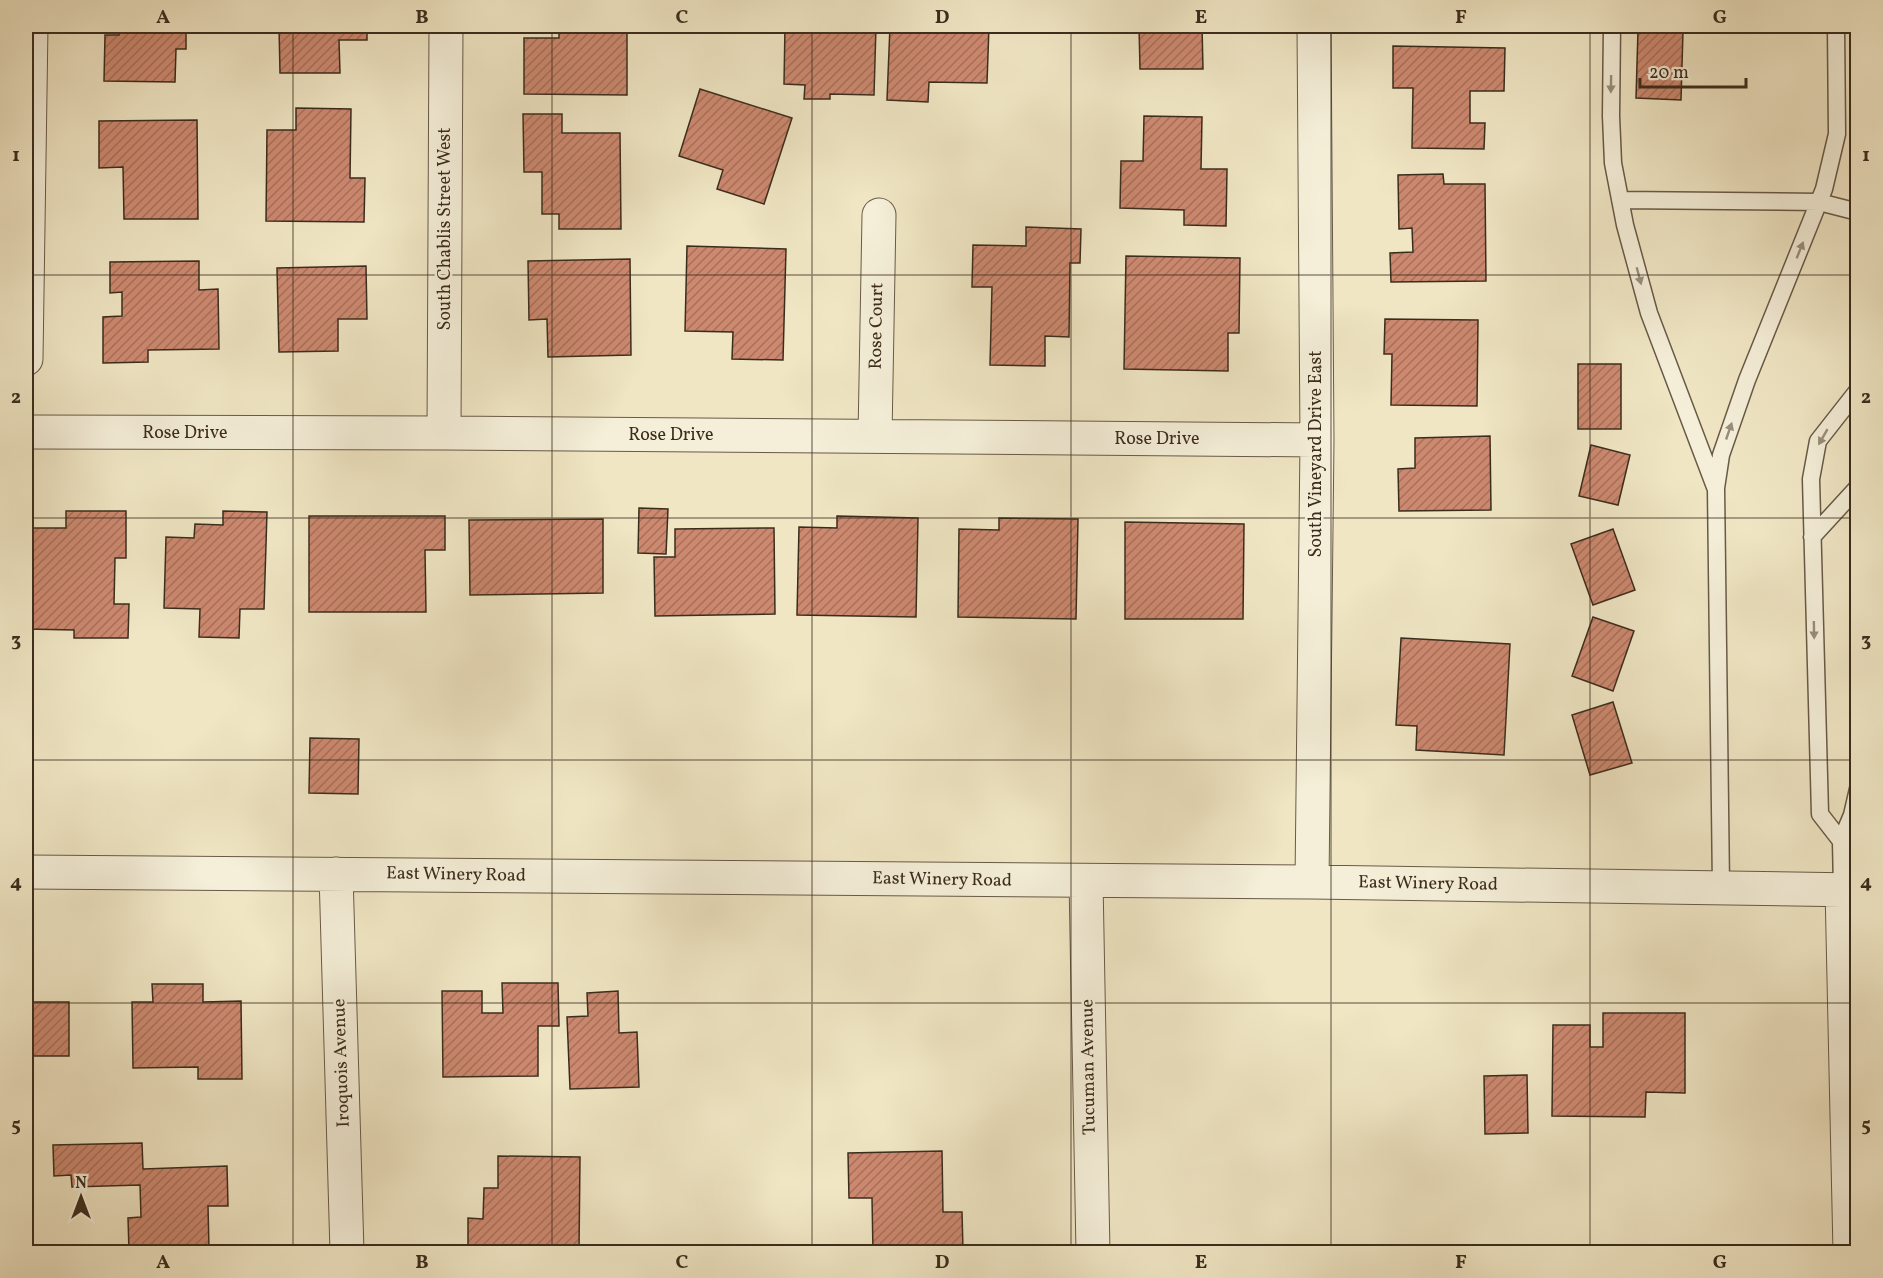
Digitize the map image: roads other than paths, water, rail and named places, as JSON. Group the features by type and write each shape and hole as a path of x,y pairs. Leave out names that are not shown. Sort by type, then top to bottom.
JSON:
{"street":[{"path":"26,359 31,26"},
{"name":"South Chablis Street West","path":"444,433 446,26"},
{"name":"South Vineyard Drive East","path":"1312,882 1317,440 1314,26"},
{"name":"Rose Court","path":"875,436 879,215"},
{"name":"Rose Drive","path":"26,432 1317,440"},
{"name":"East Winery Road","path":"26,872 1312,882 1850,889"},
{"name":"Iroquois Avenue","path":"336,874 347,1252"},
{"name":"Tucuman Avenue","path":"1086,881 1093,1252"},
{"path":"1850,889 1850,1252"}],"lane":[{"path":"1612,26 1613,164 1620,200 1649,313 1716,488"},
{"path":"1721,887 1716,488 1721,455 1747,380 1819,202 1837,134 1836,26"},
{"path":"1620,200 1819,202 1857,212"},
{"path":"1850,889 1841,841 1820,814 1811,478 1818,441 1857,390"},
{"path":"1812,537 1857,487"},
{"path":"1841,841 1852,815 1857,789"}]}
